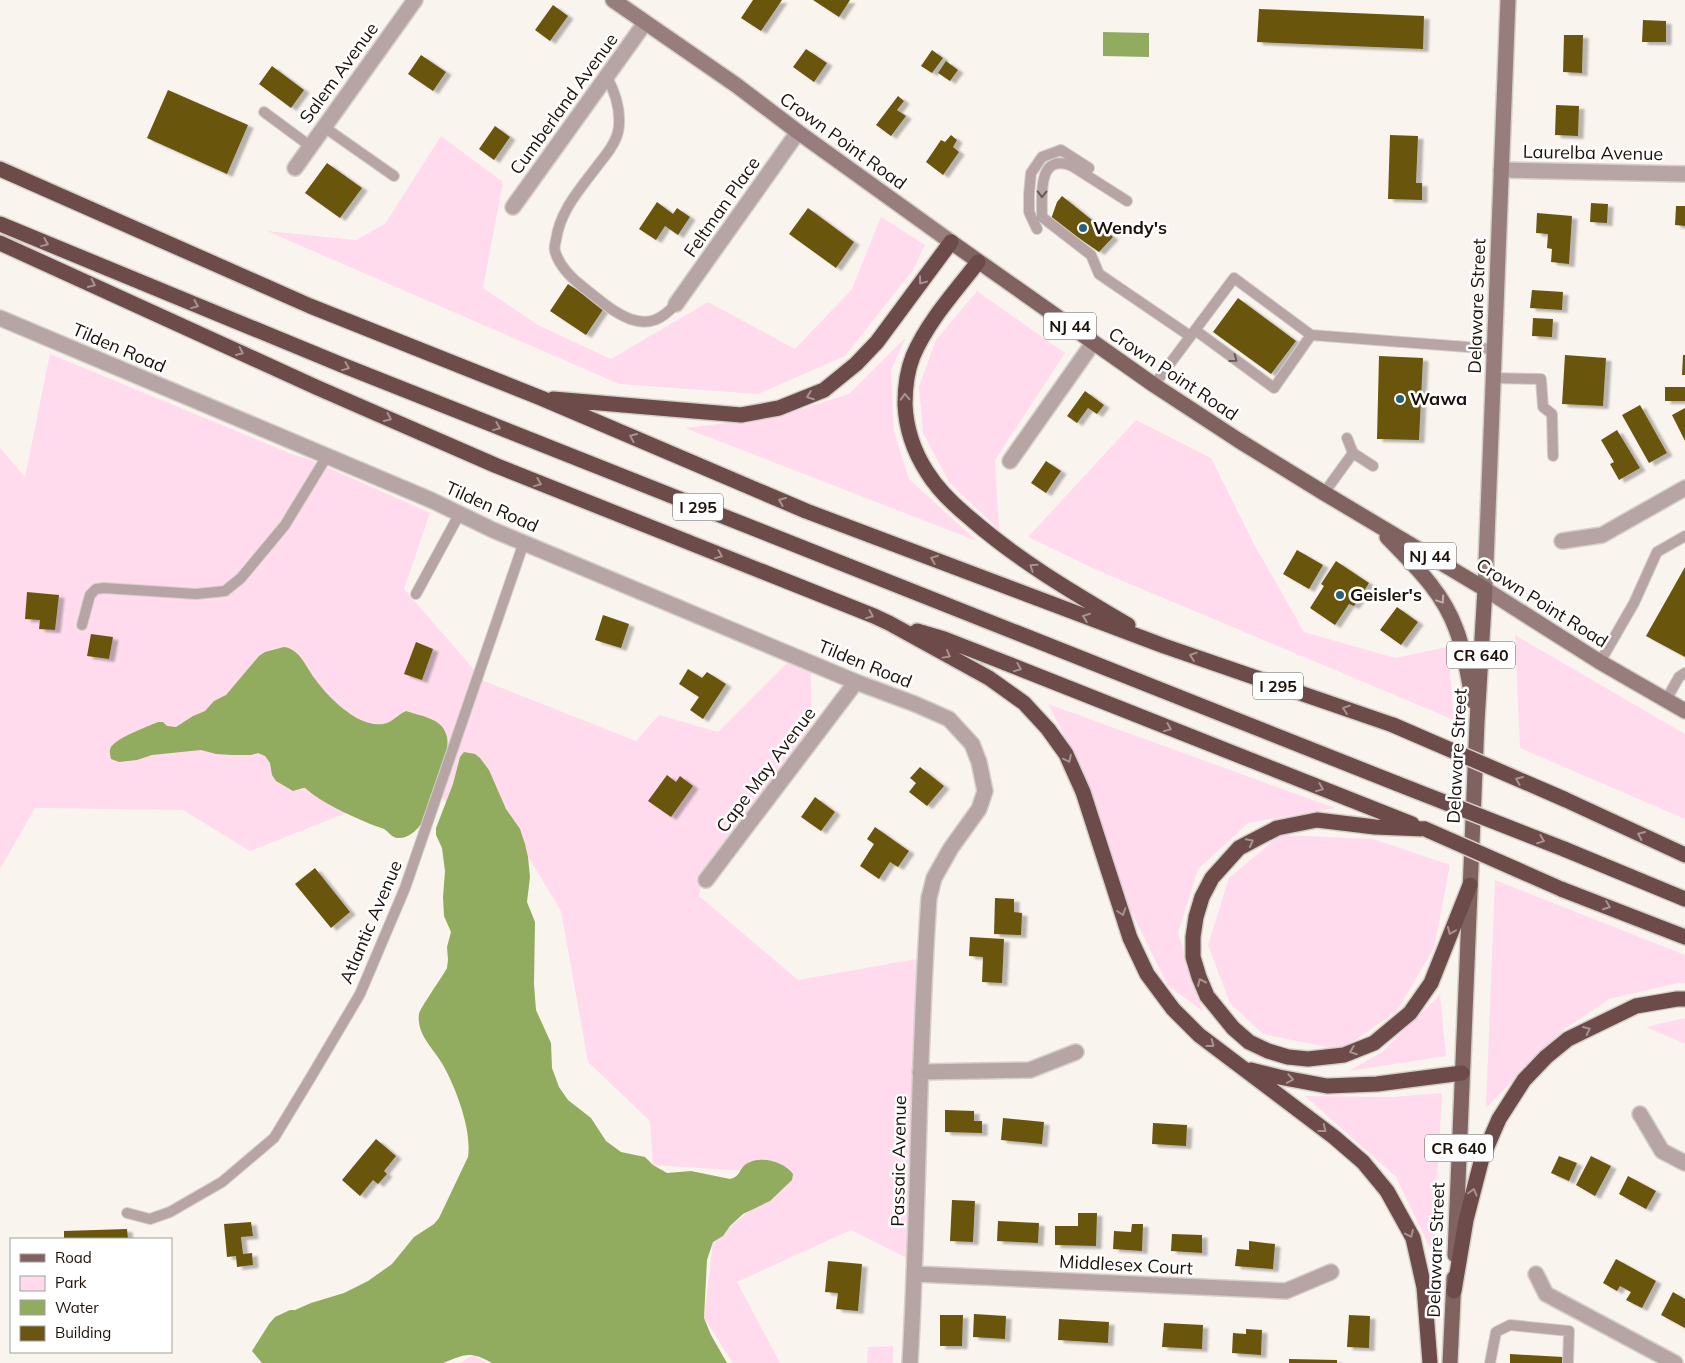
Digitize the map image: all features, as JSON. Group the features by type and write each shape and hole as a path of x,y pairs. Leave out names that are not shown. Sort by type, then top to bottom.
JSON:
{"highway":[{"name":"I 295","path":"0,169 310,306 541,398 806,511 1164,646 1392,725 1564,799 1685,855"},
{"name":"I 295","path":"0,224 342,365 1564,849 1685,899"},
{"path":"541,398 741,414 779,408 824,390 856,364 877,342 951,242"},
{"path":"0,243 318,388 498,466 889,623 944,639 1425,829 1561,889 1685,937"},
{"path":"978,262 925,332 912,357 905,388 906,418 913,445 927,473 951,502 994,540 1035,569 1164,646"},
{"path":"889,623 989,678 1024,703 1048,729 1066,754 1082,792 1130,938 1147,974 1173,1009 1199,1035 1363,1162 1387,1191 1412,1238 1424,1288 1430,1363"},
{"path":"1425,829 1375,827 1317,820 1277,828 1239,848 1212,878 1202,897 1196,916 1193,958 1207,996 1233,1028 1249,1042 1268,1051 1288,1057 1308,1059 1344,1055 1374,1043 1410,1013 1430,983 1470,885"},
{"path":"1454,1291 1466,1220 1482,1158 1500,1119 1524,1080 1546,1057 1568,1039 1636,1006 1685,999"},
{"path":"1243,1068 1328,1086 1377,1084 1462,1073"}],"main road":[{"name":"Crown Point Road","path":"613,0 736,85 978,262 1154,385 1238,440 1374,524 1485,589 1600,662 1685,710"},
{"name":"Delaware Street","path":"1450,1363 1477,722 1485,589 1508,0"},
{"path":"1374,524 1424,576 1444,604 1456,630 1464,658 1477,722"}],"street":[{"name":"Salem Avenue","path":"295,168 415,0"},
{"name":"Cumberland Avenue","path":"513,207 646,24"},
{"name":"Feltman Place","path":"676,304 798,132"},
{"name":"Laurelba Avenue","path":"1501,170 1685,174"},
{"name":"Tilden Road","path":"0,318 460,513 492,530 949,719 972,744 979,762 984,792 979,809 951,848 934,878 929,898 926,960"},
{"path":"1010,462 1093,343"},
{"path":"1562,542 1602,535 1685,488"},
{"name":"Cape May Avenue","path":"706,880 856,682"},
{"name":"Passaic Avenue","path":"910,1363 915,1274 920,1072 926,960"},
{"path":"920,1072 1030,1070 1076,1052"},
{"path":"1640,1114 1662,1151 1685,1163"},
{"name":"Middlesex Court","path":"915,1274 1286,1291 1331,1272"},
{"path":"1536,1274 1546,1294 1675,1363"}],"lane":[{"path":"607,77 615,93 619,112 618,132 610,150 566,208 558,229 554,249 562,266 573,279 622,316 638,322 654,322 667,314 676,304"},
{"path":"264,112 310,146"},
{"path":"324,128 394,176"},
{"path":"1037,229 1029,212 1029,194 1031,173 1042,157 1061,150 1089,168"},
{"path":"1128,201 1072,166 1062,163 1051,165 1043,176 1042,217 1091,255 1099,274 1274,388 1311,334"},
{"path":"1154,385 1234,278 1311,334 1493,349"},
{"path":"1492,378 1541,379 1543,406 1552,414 1553,456"},
{"path":"1347,438 1353,453 1373,466"},
{"path":"1324,493 1353,453"},
{"path":"82,625 90,595 96,589 196,594 225,591 241,578 286,525 327,456"},
{"path":"416,594 460,513"},
{"path":"1600,662 1634,603 1658,552 1685,536"},
{"name":"Atlantic Avenue","path":"127,1213 150,1218 170,1212 222,1182 274,1138 312,1077 360,994 405,888 524,542"},
{"path":"1666,700 1679,678 1685,673"},
{"path":"1490,1363 1496,1332 1510,1325 1569,1331 1568,1363"}],"green space":[{"path":"441,136 503,182 483,288 538,325 611,359 708,302 795,349 852,289 881,217 925,245 913,270 845,356 758,394 619,384 267,231 356,240 385,224"},
{"path":"977,291 1065,353 995,460 999,530 949,482 923,433 919,387 936,340"},
{"path":"906,337 891,370 894,432 909,479 977,541 685,428 776,417 849,394"},
{"path":"50,354 294,455 311,460 430,513 404,589 484,681 636,741 659,715 718,732 787,663 811,672 811,733 704,869 699,896 798,980 922,958 907,1258 851,1230 737,1282 780,1363 733,1363 704,1318 713,1242 792,1174 653,1165 650,1121 588,1062 561,911 465,752 455,810 438,794 405,836 346,813 250,851 183,810 35,808 0,869 0,448 25,477"},
{"path":"1136,420 1211,458 1255,546 1304,632 1395,658 1448,647 1454,720 1099,571 1028,537"},
{"path":"1515,635 1685,734 1685,819 1520,748"},
{"path":"1048,704 1335,808 1248,823 1198,869 1178,933 1203,1011 1168,986 1128,905 1088,781"},
{"path":"1280,835 1373,839 1450,865 1434,948 1397,1011 1341,1050 1263,1034 1230,1003 1208,945 1229,878"},
{"path":"1495,880 1685,955 1685,983 1609,999 1563,1030 1486,1108"},
{"path":"1440,995 1446,1056 1349,1071 1382,1052"},
{"path":"1685,1018 1685,1044 1646,1027"},
{"path":"1442,1093 1433,1254 1396,1177 1305,1096 1392,1097"},
{"path":"893,1346 893,1363 867,1363 868,1347"},
{"path":"474,1354 486,1363 461,1363"}],"water":[{"path":"1103,32 1149,33 1149,57 1103,56"},
{"path":"284,647 294,651 328,694 344,710 354,716 373,724 383,724 406,711 437,722 445,731 447,753 424,819 413,833 406,837 397,838 384,829 328,804 305,788 293,791 276,781 272,775 270,763 265,756 258,753 232,755 216,754 201,750 152,755 137,760 119,762 111,759 111,747 115,743 158,722 176,727 205,711 214,701 226,695 259,656 265,652"},
{"path":"464,752 475,754 489,770 506,809 520,829 525,844 530,877 527,902 535,922 534,984 536,1010 551,1043 552,1068 559,1087 568,1100 591,1118 606,1141 621,1152 645,1157 653,1165 667,1173 691,1171 730,1179 736,1177 744,1166 751,1161 764,1160 778,1163 789,1169 793,1174 792,1180 770,1201 743,1214 730,1226 723,1236 713,1242 707,1260 704,1318 711,1335 727,1363 492,1363 473,1355 468,1355 443,1363 262,1363 252,1351 275,1317 290,1310 295,1310 344,1293 368,1281 392,1264 414,1237 434,1224 439,1218 468,1157 468,1134 458,1097 443,1065 426,1041 419,1021 420,1011 447,968 447,947 451,932 444,916 445,871 442,848 436,835 436,828 453,784 460,757"}],"building":[{"path":"753,0 782,0 761,31 741,18"},
{"path":"813,0 850,0 839,17"},
{"path":"553,5 568,16 550,41 535,30"},
{"path":"1259,9 1424,16 1423,49 1257,42"},
{"path":"1643,20 1666,21 1666,42 1642,42"},
{"path":"1564,35 1583,35 1582,73 1563,72"},
{"path":"806,49 827,63 814,82 793,67"},
{"path":"932,50 943,58 932,73 921,66"},
{"path":"421,55 446,72 433,91 408,74"},
{"path":"946,61 958,70 950,81 938,73"},
{"path":"272,66 304,90 291,108 259,84"},
{"path":"168,90 248,125 227,174 147,138"},
{"path":"898,96 904,101 897,110 906,116 891,136 876,125"},
{"path":"1556,105 1579,106 1578,136 1555,135"},
{"path":"495,126 510,137 494,160 479,149"},
{"path":"951,135 957,140 953,147 959,152 943,175 926,162 941,140 945,142"},
{"path":"1390,135 1418,136 1416,183 1422,183 1422,200 1388,199"},
{"path":"327,163 362,188 340,218 305,193"},
{"name":"Wendy's","path":"1062,196 1113,237 1099,252 1051,219 1057,202"},
{"path":"657,202 673,214 677,208 690,217 678,235 665,226 656,240 639,229"},
{"path":"1591,203 1608,204 1607,223 1590,222"},
{"path":"1676,206 1685,206 1685,226 1675,225"},
{"path":"808,208 854,242 836,268 789,234"},
{"path":"1537,213 1572,216 1569,264 1551,262 1552,249 1547,248 1548,234 1536,233"},
{"path":"568,284 604,308 586,335 550,311"},
{"path":"1532,290 1563,292 1562,310 1530,308"},
{"path":"1238,298 1296,341 1271,374 1213,332"},
{"path":"1533,318 1553,319 1552,337 1532,336"},
{"path":"1565,355 1606,358 1603,406 1562,404"},
{"path":"1683,355 1685,355 1685,375 1682,375"},
{"name":"Wawa","path":"1379,356 1423,358 1419,440 1377,439"},
{"path":"1665,387 1685,387 1685,401 1665,401"},
{"path":"1085,391 1104,405 1097,414 1088,408 1077,423 1067,416"},
{"path":"1640,405 1667,453 1649,463 1622,415"},
{"path":"1685,408 1685,441 1672,415"},
{"path":"1617,430 1640,468 1619,480 1610,464 1614,462 1601,440"},
{"path":"1046,461 1061,471 1046,493 1031,483"},
{"path":"1297,550 1323,565 1309,589 1283,574"},
{"name":"Geisler's","path":"1336,561 1369,583 1354,606 1349,604 1335,625 1310,608 1324,586 1321,584"},
{"path":"1685,567 1685,657 1646,636"},
{"path":"27,592 59,595 55,630 39,629 40,620 25,619"},
{"path":"1397,607 1418,622 1401,645 1380,630"},
{"path":"603,615 629,624 621,648 595,640"},
{"path":"91,634 113,637 109,659 87,656"},
{"path":"416,642 433,649 422,680 404,674"},
{"path":"688,669 702,678 707,672 726,684 703,719 690,710 699,697 679,684"},
{"path":"920,767 944,786 927,806 909,792 916,783 910,778"},
{"path":"667,775 676,782 680,776 693,786 671,817 648,801"},
{"path":"815,797 835,812 821,831 801,817"},
{"path":"875,827 909,851 898,867 890,862 879,879 860,866 874,844 867,839"},
{"path":"315,868 350,912 331,928 295,884"},
{"path":"995,898 1014,899 1014,912 1022,913 1021,935 994,934"},
{"path":"970,937 1004,939 1002,983 982,982 983,957 969,956"},
{"path":"945,1110 974,1111 974,1121 982,1121 982,1133 945,1132"},
{"path":"1003,1118 1044,1122 1042,1144 1001,1140"},
{"path":"1153,1123 1187,1125 1186,1146 1152,1144"},
{"path":"376,1139 396,1156 384,1171 387,1174 378,1184 373,1180 360,1196 342,1180"},
{"path":"1559,1156 1577,1163 1569,1181 1551,1173"},
{"path":"1591,1156 1611,1166 1595,1196 1576,1185"},
{"path":"1628,1176 1656,1191 1646,1209 1619,1194"},
{"path":"952,1200 975,1201 973,1242 950,1241"},
{"path":"1078,1213 1097,1213 1096,1246 1055,1245 1055,1226 1078,1226"},
{"path":"998,1221 1039,1223 1038,1243 997,1241"},
{"path":"251,1222 253,1236 241,1237 243,1254 252,1253 253,1265 237,1267 236,1256 227,1257 224,1224"},
{"path":"1132,1224 1143,1224 1142,1251 1113,1249 1114,1231 1131,1232"},
{"path":"127,1229 128,1238 64,1238 64,1231"},
{"path":"1172,1234 1202,1235 1202,1253 1171,1251"},
{"path":"1249,1241 1275,1244 1273,1269 1235,1266 1237,1249 1249,1250"},
{"path":"1616,1259 1656,1281 1642,1308 1626,1300 1631,1292 1620,1286 1617,1291 1603,1283"},
{"path":"828,1261 862,1264 858,1311 836,1309 838,1293 825,1292"},
{"path":"1673,1292 1685,1299 1685,1328 1661,1315"},
{"path":"974,1314 1006,1316 1005,1339 973,1337"},
{"path":"940,1315 963,1315 962,1346 940,1346"},
{"path":"1349,1315 1370,1316 1369,1348 1347,1347"},
{"path":"1059,1319 1109,1322 1108,1343 1058,1340"},
{"path":"1164,1323 1203,1325 1202,1349 1162,1347"},
{"path":"1246,1329 1262,1330 1261,1355 1232,1353 1233,1333 1246,1334"},
{"path":"1510,1354 1563,1357 1563,1363 1510,1363"},
{"path":"1289,1359 1337,1360 1337,1363 1289,1363"}],"place":[{"name":"Wendy's","path":"1083,228"},
{"name":"Wawa","path":"1400,399"},
{"name":"Geisler's","path":"1340,595"}]}
